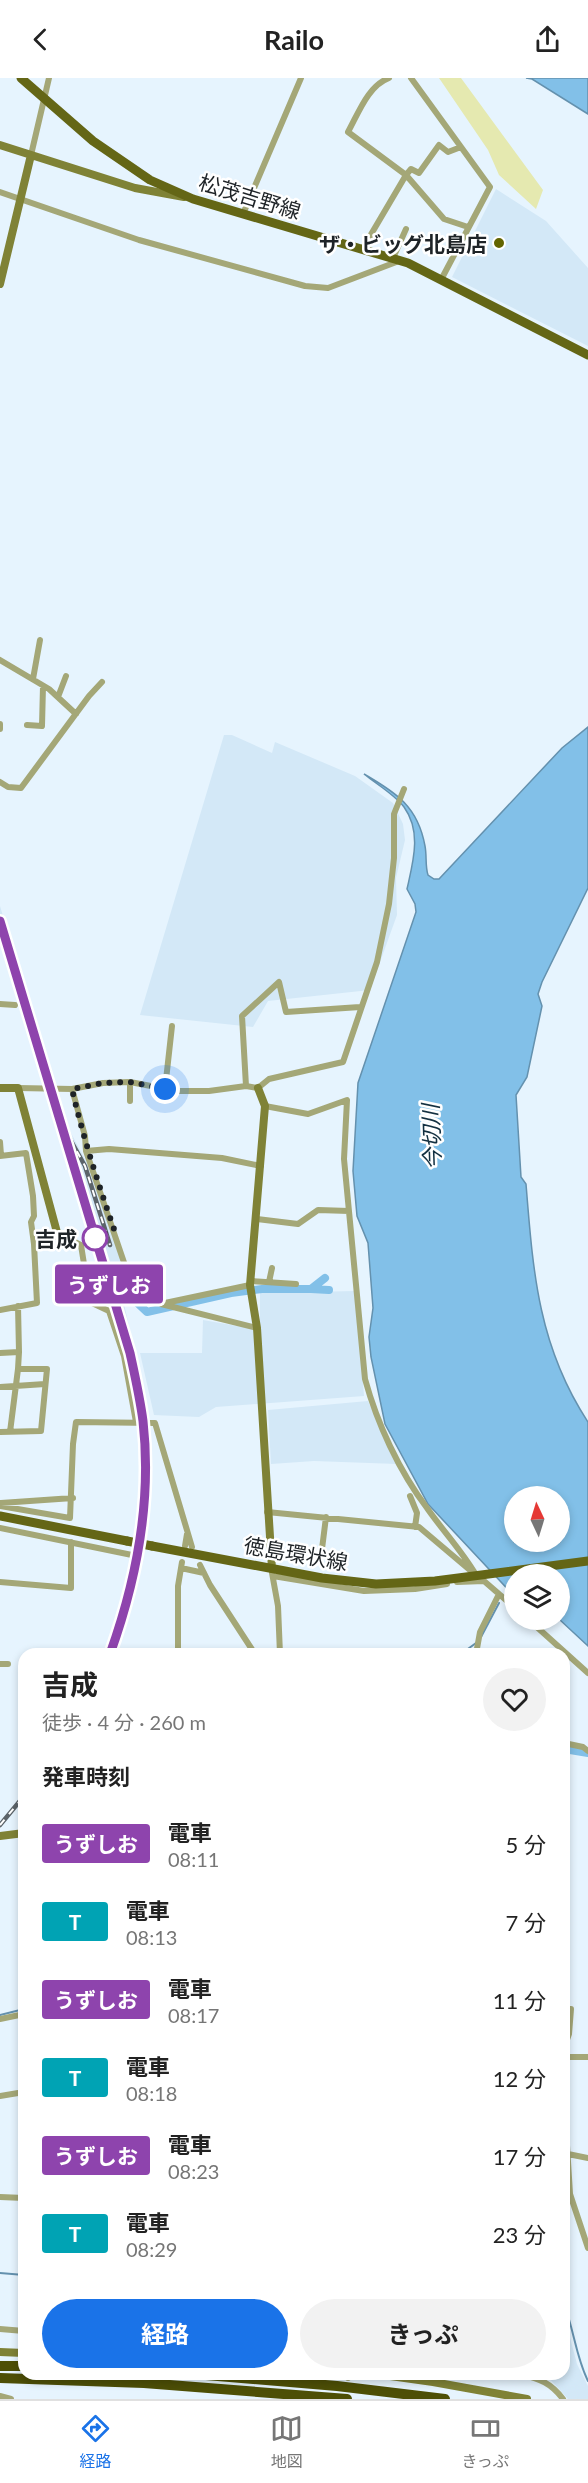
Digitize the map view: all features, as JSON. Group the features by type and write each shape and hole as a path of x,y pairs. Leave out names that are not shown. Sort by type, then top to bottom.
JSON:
{"highway":[{"path":"0,2366 18,2367"},
{"path":"0,2378 18,2379"},
{"path":"58,2380 144,2383 347,2399"},
{"path":"266,2380 445,2399"}],"main road":[{"name":"松茂吉野線","path":"21,78 93,141 150,180 193,199 397,259 442,278 588,355"},
{"name":"徳島環状線","path":"0,1516 152,1546 272,1573 376,1584 435,1581 588,1561"}],"street":[{"path":"0,284 49,78"},
{"path":"243,214 301,78"},
{"path":"389,78 379,82 373,88 348,132 406,175 444,219 468,227"},
{"path":"411,78 490,187 442,278"},
{"path":"0,145 135,188 193,199"},
{"path":"363,248 411,169 419,173 439,146 448,152 461,147"},
{"path":"0,192 158,246 305,286 328,288 397,259 406,229"},
{"path":"33,679 40,640"},
{"path":"0,660 43,686 76,714"},
{"path":"58,697 66,676"},
{"path":"0,782 8,787 21,788 102,682"},
{"path":"27,725 42,726 43,686"},
{"path":"0,724 0,729"},
{"path":"258,1089 269,1079 343,1062 377,962 389,904 394,858 394,814 404,789"},
{"path":"246,1086 242,1016 279,982 286,1012 360,1007"},
{"path":"0,1004 15,1005"},
{"path":"165,1089 172,1026"},
{"path":"0,1088 72,1089 103,1083 130,1082 165,1089 209,1091 246,1086 258,1089"},
{"path":"130,1082 130,1101"},
{"path":"18,1088 58,1236"},
{"path":"72,1089 85,1136 86,1151 130,1280 161,1304 257,1328"},
{"path":"258,1089 265,1106 250,1283 257,1328 267,1512 272,1573 278,1606 280,1648"},
{"path":"265,1106 308,1114 346,1100 344,1159 365,1379 370,1398 411,1486 466,1558 476,1575"},
{"path":"0,1142 0,1155 26,1153 34,1216 31,1222 37,1303 0,1310"},
{"path":"86,1151 108,1149 222,1158 261,1166"},
{"path":"30,1178 42,1177"},
{"path":"257,1219 298,1224 318,1210 349,1211"},
{"path":"34,1244 39,1240 58,1236 81,1245 90,1302 109,1311 124,1356 136,1422"},
{"path":"269,1282 272,1268"},
{"path":"161,1304 250,1283 296,1284"},
{"path":"10,1432 17,1385 18,1306"},
{"path":"0,1353 19,1352"},
{"path":"0,1432 41,1431 47,1369 18,1369"},
{"path":"0,1387 45,1384"},
{"path":"0,1504 70,1518 76,1422 155,1422 189,1546"},
{"path":"410,1496 417,1513 415,1527"},
{"path":"0,1504 73,1498"},
{"path":"267,1512 419,1527 476,1575"},
{"path":"321,1549 326,1517"},
{"path":"0,1528 132,1555"},
{"path":"0,1582 71,1588 71,1542"},
{"path":"200,1564 251,1648"},
{"path":"178,1648 178,1586 182,1565 204,1573"},
{"path":"272,1573 364,1591 415,1589 458,1582 484,1581 504,1598"},
{"path":"477,1648 480,1632 499,1594"},
{"path":"539,1630 560,1648"},
{"path":"570,1657 588,1673"},
{"path":"0,1664 8,1664"},
{"path":"570,1744 583,1747 588,1751"},
{"path":"1,1836 18,1834"},
{"path":"0,2019 18,2015"},
{"path":"570,2057 588,2057"},
{"path":"0,2096 18,2093"},
{"path":"570,2154 588,2158"},
{"path":"570,2194 588,2248"},
{"path":"0,2197 18,2198"},
{"path":"0,2329 18,2330"},
{"path":"0,2352 18,2353"},
{"path":"421,2380 527,2399"},
{"path":"543,2380 554,2388 562,2399"},
{"path":"0,2396 11,2399"}],"shaded area":[{"path":"496,189 546,221 588,268 588,346 452,277"},
{"path":"224,735 232,735 272,753 275,742 355,776 393,803 403,824 405,840 396,878 397,915 370,990 268,1001 253,1027 140,1015"},
{"path":"0,906 55,1088 71,1133 88,1165 130,1287 121,1291 141,1378 146,1422 148,1478 140,1558 131,1602 116,1648 106,1648 123,1601 134,1558 141,1502 141,1450 136,1398 127,1356 93,1246 87,1247 83,1232 88,1230 0,934"},
{"path":"356,1291 364,1396 216,1407 199,1417 154,1415 140,1353 202,1353 203,1320 260,1330 260,1293"},
{"path":"368,1401 397,1464 314,1461 271,1464 268,1410"},
{"path":"570,2338 577,2364 588,2386 588,2399 568,2399 551,2380 570,2380"}],"green space":[{"path":"439,78 461,78 543,190 536,209 499,175 488,150"}],"water":[{"path":"526,78 588,78 588,114 532,79"},
{"name":"今切川","path":"588,727 588,888 542,982 538,994 542,1006 527,1077 516,1095 521,1177 526,1184 541,1307 558,1365 571,1394 588,1422 588,1646 570,1629 570,1564 504,1564 504,1585 428,1504 385,1424 371,1357 369,1337 373,1308 368,1243 357,1216 353,1171 358,1083 416,912 415,904 407,889 414,847 410,817 395,798 364,774 396,795 411,811 422,832 428,875 439,879 562,748"}],"waterway":[{"path":"129,1295 147,1312 231,1293 262,1289 311,1289 325,1278"},
{"path":"311,1289 329,1290"},
{"path":"481,1637 499,1603"},
{"path":"469,1648 476,1643"},
{"path":"570,1750 588,1753"},
{"path":"0,2015 18,2010"},
{"path":"0,2273 18,2274"},
{"path":"570,2324 588,2381"}],"railway":[{"path":"0,921 130,1353 141,1404 145,1451 144,1510 135,1568 112,1648"},
{"path":"70,1139 85,1166 110,1245"},
{"path":"0,1825 18,1803"}],"train":[{"name":"うずしお","path":"0,921 130,1353 140,1397 146,1479 141,1538 128,1602 112,1648"}],"place":[{"name":"ザ・ビッグ北島店","path":"499,243"},
{"name":"吉成","path":"95,1238"}],"route":[{"path":"95,1238 114,1229 86,1151 85,1136 72,1089 103,1083 130,1082 165,1089"}]}
